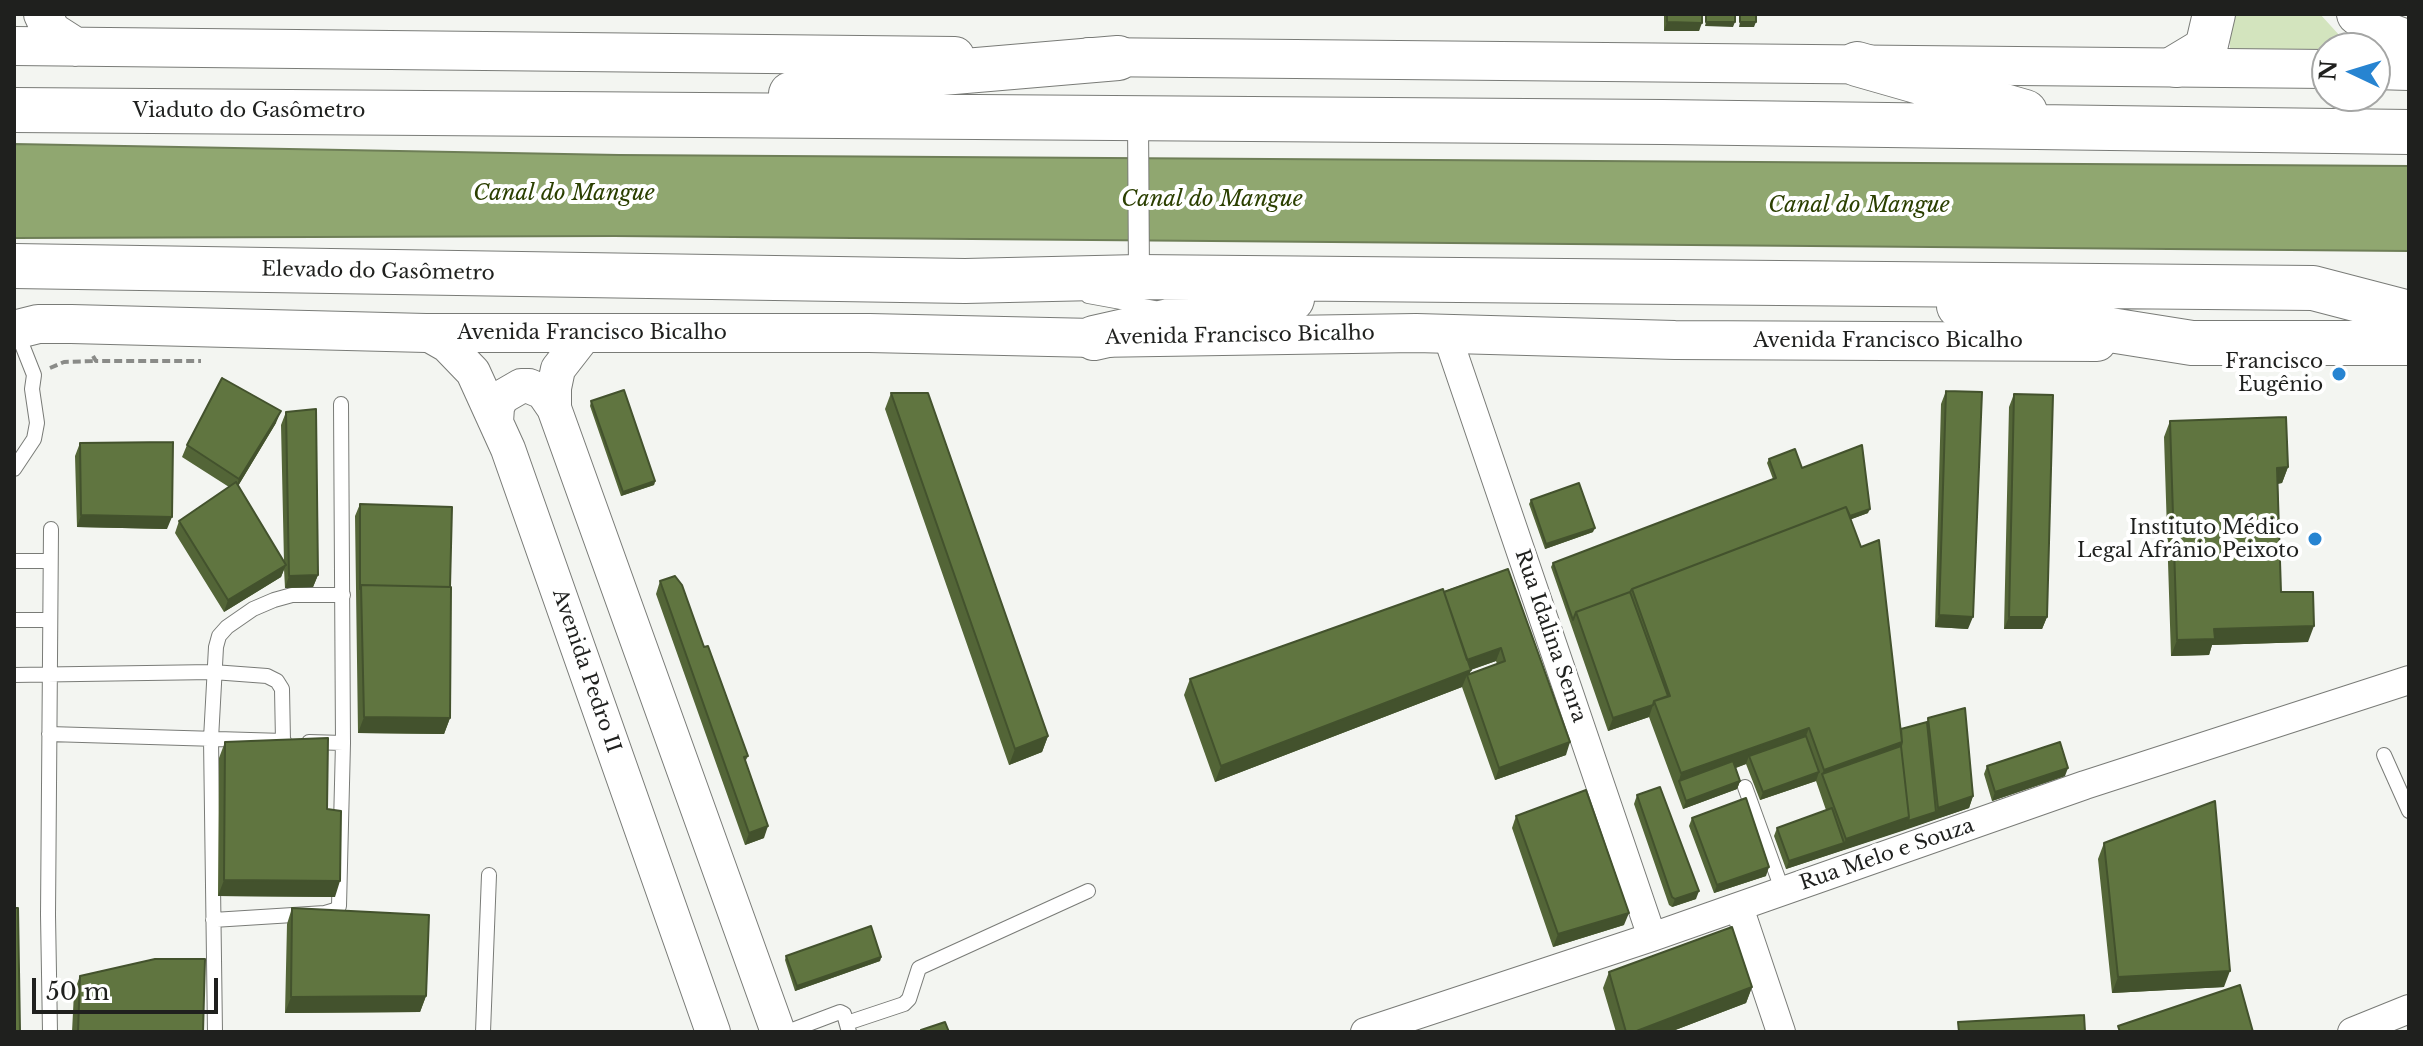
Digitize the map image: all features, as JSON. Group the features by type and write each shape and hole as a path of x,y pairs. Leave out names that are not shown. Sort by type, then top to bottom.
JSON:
{"highway":[{"path":"685,114 776,96 930,74 1118,58"},
{"path":"1857,64 2081,128"},
{"name":"Viaduto do Gasômetro","path":"14,110 685,114"},
{"path":"685,114 1138,137 1647,122 2409,132"},
{"path":"965,281 1139,261 1408,279 2313,288 2409,313"},
{"name":"Elevado do Gasômetro","path":"14,266 965,281"},
{"path":"1094,338 1205,313 1408,279"},
{"path":"1811,282 2192,343"},
{"name":"Avenida Francisco Bicalho","path":"2192,343 2409,343"}],"main road":[{"path":"43,14 51,31 76,47"},
{"path":"2176,66 2207,44 2214,14"},
{"path":"2358,14 2382,32 2409,42"},
{"path":"14,46 2311,69"},
{"path":"2313,288 2409,288"},
{"name":"Avenida Francisco Bicalho","path":"15,330 38,324 71,324 426,333 869,333 1094,338 1432,334 1675,340 2192,343"}],"street":[{"path":"1138,137 1139,261"},
{"name":"Avenida Pedro II","path":"426,333 447,345 467,364 496,422 713,1032"},
{"path":"554,408 558,369 586,333"},
{"name":"Rua Idalina Senra","path":"1432,334 1652,937"},
{"path":"496,422 497,407 502,397 521,386 537,388 554,408 778,1032"},
{"name":"Rua Melo e Souza","path":"1365,1032 1652,937 2085,785 2409,680"},
{"path":"1739,907 1781,1032"},
{"path":"2352,1032 2409,1009"}],"lane":[{"path":"965,281 1079,294 1131,305 1432,334"},
{"path":"14,469 34,439 37,423 32,389 34,375 15,330"},
{"path":"213,920 325,913 339,906 343,743 341,404"},
{"path":"50,1032 51,529"},
{"path":"14,561 50,561"},
{"path":"215,1032 211,739 213,672 219,636 253,609 292,595 343,595"},
{"path":"14,620 50,620"},
{"path":"14,675 213,672 267,676 277,681 283,698 283,741"},
{"path":"49,734 343,743"},
{"path":"2384,755 2409,811"},
{"path":"1745,787 1783,892"},
{"path":"483,1032 489,875"},
{"path":"787,1032 840,1012 844,1014 848,1028 904,1004 909,999 919,968 1088,891"}],"path":[{"path":"71,324 96,361 203,361"}],"shaded area":[{"path":"2230,14 2320,14 2336,32 2311,32 2311,58 2230,55"}],"water":[{"name":"Canal do Mangue","path":"14,144 619,155 2409,166 2409,251 613,236 14,238"}],"building":[{"path":"1667,14 1702,14 1702,23 1667,22"},
{"path":"1706,14 1735,14 1735,22 1706,22"},
{"path":"1740,14 1756,14 1756,22 1740,22"},
{"path":"222,378 281,411 239,479 187,445"},
{"path":"624,390 655,481 623,492 591,401"},
{"path":"1946,391 1982,392 1973,617 1939,615"},
{"path":"891,393 928,393 1048,736 1015,749"},
{"path":"2014,394 2053,395 2047,617 2009,617"},
{"path":"316,409 318,575 289,576 286,412"},
{"path":"2286,417 2288,467 2277,468 2281,592 2313,592 2314,626 2214,629 2215,639 2177,640 2170,421"},
{"path":"173,442 172,517 81,515 80,443"},
{"path":"1862,445 1870,509 1850,516 1846,507 1576,612 1573,620 1553,563 1776,478 1769,459 1795,449 1802,468"},
{"path":"236,482 286,565 228,600 179,521"},
{"path":"1579,483 1595,528 1546,544 1531,500"},
{"path":"360,504 452,507 450,587 361,585 360,589"},
{"path":"1846,507 1861,547 1879,540 1902,742 1824,770 1809,728 1681,773 1654,701 1670,696 1632,589"},
{"path":"1508,569 1570,742 1499,768 1467,675 1505,661 1501,648 1467,660 1444,592"},
{"path":"675,576 682,585 704,647 708,646 748,756 744,757 768,826 749,833 660,581"},
{"path":"361,585 451,587 450,718 364,717"},
{"path":"1443,589 1471,670 1221,766 1190,679"},
{"path":"1630,592 1668,696 1654,701 1653,705 1613,718 1576,612"},
{"path":"1965,708 1973,796 1938,808 1928,718"},
{"path":"1927,722 1936,812 1908,821 1901,729"},
{"path":"1806,736 1819,772 1763,792 1749,756"},
{"path":"328,738 327,809 341,811 340,881 224,880 225,742"},
{"path":"2060,742 2068,768 1995,792 1987,766"},
{"path":"1901,746 1909,817 1846,839 1822,774"},
{"path":"1733,761 1740,781 1686,801 1679,781"},
{"path":"1660,787 1699,891 1675,899 1637,795"},
{"path":"1586,790 1629,913 1558,934 1516,816"},
{"path":"1746,798 1769,867 1717,885 1692,818"},
{"path":"2215,801 2230,971 2118,977 2104,843"},
{"path":"1832,808 1844,843 1789,861 1777,828"},
{"path":"14,908 18,908 20,1032 14,1032"},
{"path":"292,908 429,915 426,996 291,997"},
{"path":"871,926 881,957 797,986 786,956"},
{"path":"1732,927 1752,987 1634,1032 1626,1032 1609,972"},
{"path":"155,959 205,959 203,1032 78,1032 80,976"},
{"path":"2240,985 2253,1032 2120,1032 2118,1026"},
{"path":"2084,1015 2085,1032 1959,1032 1958,1022"},
{"path":"945,1022 949,1032 921,1030"}],"place":[{"name":"Francisco Eugênio","path":"2339,374"},
{"name":"Instituto Médico Legal Afrânio Peixoto","path":"2315,539"}]}
